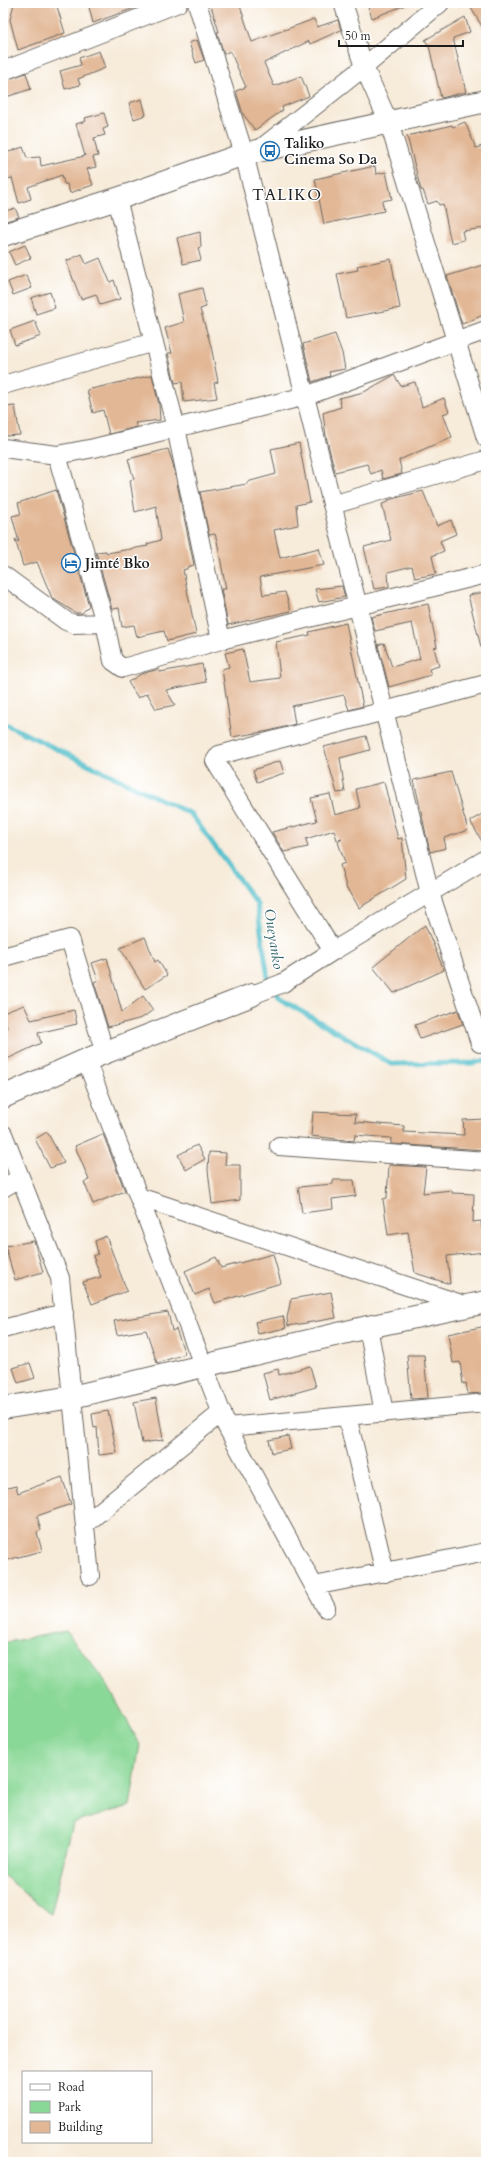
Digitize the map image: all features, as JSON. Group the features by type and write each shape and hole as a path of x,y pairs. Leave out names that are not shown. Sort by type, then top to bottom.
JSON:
{"street":[{"path":"3,70 178,3"},
{"path":"197,3 250,153 332,505 430,893 480,1042"},
{"path":"343,3 364,67 389,123 454,340 486,438"},
{"path":"250,153 364,67 440,3"},
{"path":"3,235 117,199 250,153 486,101"},
{"path":"117,199 176,428 221,640"},
{"path":"3,448 58,455 94,448 176,428 306,396 454,340 486,330"},
{"path":"3,385 154,342"},
{"path":"58,455 105,623 113,661 123,668 221,640 486,574"},
{"path":"332,505 486,460"},
{"path":"3,575 66,621 74,624 105,623"},
{"path":"333,951 215,760 219,755 486,684"},
{"path":"3,1097 96,1057 283,983 333,951 486,859"},
{"path":"3,957 70,939 96,1057 139,1197 225,1419 326,1608"},
{"path":"3,1134 60,1278 90,1576"},
{"path":"279,1146 486,1161"},
{"path":"3,1188 20,1178"},
{"path":"139,1197 477,1304"},
{"path":"3,1408 72,1397 368,1327 477,1304"},
{"path":"3,1329 64,1313"},
{"path":"368,1327 384,1413"},
{"path":"85,1524 225,1419 347,1416 486,1403"},
{"path":"347,1416 385,1573"},
{"path":"314,1586 486,1552"}],"green space":[{"path":"66,1631 105,1681 140,1744 130,1806 73,1823 51,1914 3,1875 3,1643"}],"building":[{"path":"14,3 56,3 65,33 18,50 10,20"},
{"path":"88,3 148,3 93,23"},
{"path":"222,3 239,3 252,42 314,19 317,27 338,20 341,30 310,44 309,41 264,63 274,86 301,76 309,96 282,107 283,110 255,130 243,114 236,91 246,87 230,51 224,54 217,32 219,32 211,6"},
{"path":"375,3 408,4 372,18 368,6"},
{"path":"468,3 486,3 486,33"},
{"path":"465,17 470,32 453,38 466,92 441,98 429,46 425,40"},
{"path":"197,40 204,60 196,63 189,43"},
{"path":"99,51 105,68 78,79 80,85 65,89 60,71 81,65 79,58"},
{"path":"26,73 31,89 6,97 3,81"},
{"path":"142,99 146,115 134,119 129,103"},
{"path":"104,113 108,127 103,129 105,135 94,138 98,156 93,157 96,167 87,169 93,185 70,193 67,184 64,184 62,175 28,187 31,199 19,203 12,178 3,180 3,154 23,147 27,158 40,157 41,166 85,156 76,124 86,121 85,118"},
{"path":"465,122 476,148 486,145 486,228 462,231 464,240 451,243 443,204 439,205 437,201 428,204 423,190 421,190 407,136 452,125 453,127"},
{"path":"375,166 376,174 386,172 392,199 382,201 384,211 324,224 315,179"},
{"path":"15,208 19,217 3,222 3,212"},
{"path":"200,232 201,247 198,248 201,260 183,264 177,238"},
{"path":"25,245 31,258 15,265 9,252"},
{"path":"82,254 86,264 100,258 110,282 114,280 120,299 100,305 96,294 81,299 66,261"},
{"path":"391,259 400,308 346,318 337,274 358,270 357,266"},
{"path":"486,264 486,314 462,324 447,276"},
{"path":"26,275 32,288 13,295 8,282"},
{"path":"202,288 206,307 200,309 211,346 218,382 214,383 217,398 184,402 182,382 175,383 168,353 172,353 165,328 184,322 178,294"},
{"path":"50,292 55,308 36,314 31,298"},
{"path":"35,321 41,336 15,345 10,330"},
{"path":"335,334 342,353 345,369 329,372 330,376 312,382 303,344"},
{"path":"152,375 159,405 160,420 135,423 137,427 109,434 103,410 93,413 87,390"},
{"path":"394,375 401,386 415,382 422,407 444,398 449,412 443,414 452,437 399,460 402,474 383,479 381,470 371,474 367,464 335,472 326,436 323,413 341,407 339,398 364,392"},
{"path":"15,406 20,435 6,436 3,407"},
{"path":"299,443 310,502 296,505 298,525 274,530 280,558 319,548 324,565 260,577 263,595 285,592 291,611 228,625 221,589 226,589 217,541 215,534 209,535 200,492 247,484 247,482 276,474 271,449"},
{"path":"168,449 173,464 194,565 183,570 196,634 167,641 164,631 137,637 134,625 122,627 119,608 112,609 96,552 106,551 107,553 148,546 147,544 161,540 156,506 135,512 130,480 134,479 128,459"},
{"path":"56,490 89,606 82,613 76,613 52,598 37,562 23,566 15,539 19,542 12,516 21,514 18,503"},
{"path":"423,491 437,526 451,520 456,534 440,541 444,551 432,556 436,574 415,578 412,566 388,572 389,587 374,589 364,547 391,540 382,504 388,502 388,500"},
{"path":"342,586 345,597 319,602 315,589"},
{"path":"486,592 486,646 481,647 468,595"},
{"path":"428,604 437,647 434,648 439,666 429,669 431,675 389,687 378,645 384,643 392,667 420,659 412,623 375,631 371,617"},
{"path":"346,623 363,706 349,710 344,695 292,706 295,724 269,731 232,737 222,669 229,667 225,653 243,649 250,682 280,678 276,642 310,635 309,632"},
{"path":"202,664 206,682 166,690 175,705 156,709 147,693 138,698 128,682 141,674 159,669 160,672"},
{"path":"366,736 370,750 340,758 345,792 337,793 324,747"},
{"path":"280,761 284,773 257,782 253,770"},
{"path":"451,772 468,830 444,838 446,848 430,852 414,780"},
{"path":"384,782 398,839 402,838 406,879 359,908 349,890 347,890 340,865 345,863 338,842 342,839 337,840 334,830 306,839 308,847 284,852 272,832 317,821 311,798 330,794 335,815 360,808 356,789"},
{"path":"486,812 486,848 470,821"},
{"path":"425,925 444,970 394,993 373,967"},
{"path":"145,937 155,962 158,960 167,975 145,989 120,948"},
{"path":"107,958 122,1012 143,996 153,1010 142,1018 108,1027 94,982 98,980 92,963"},
{"path":"24,1005 31,1020 74,1010 77,1024 38,1033 41,1043 3,1061 3,1030 7,1028 3,1013"},
{"path":"458,1010 463,1024 420,1039 415,1025"},
{"path":"313,1112 356,1114 355,1122 404,1126 404,1132 464,1135 463,1120 486,1119 486,1150 391,1144 391,1138 355,1135 354,1141 311,1136"},
{"path":"47,1132 64,1163 50,1168 35,1139"},
{"path":"103,1134 125,1191 93,1204 84,1182 89,1180 75,1146"},
{"path":"197,1145 205,1159 186,1170 178,1155"},
{"path":"209,1152 226,1153 225,1165 240,1165 240,1200 212,1204 208,1170"},
{"path":"389,1165 426,1167 423,1193 452,1190 452,1193 474,1194 473,1222 481,1221 485,1252 447,1256 450,1284 415,1273 408,1232 388,1235 383,1199 387,1198"},
{"path":"333,1180 354,1180 356,1196 332,1199 333,1209 302,1213 298,1187 333,1184"},
{"path":"106,1236 127,1291 92,1304 83,1282 101,1277 93,1256 98,1254 95,1241"},
{"path":"34,1241 43,1272 15,1280 5,1246"},
{"path":"273,1254 281,1283 215,1303 209,1289 195,1295 185,1271 216,1257 221,1268"},
{"path":"331,1292 336,1318 288,1326 287,1318 291,1299"},
{"path":"168,1312 172,1331 176,1329 185,1354 157,1363 146,1330 117,1335 114,1321"},
{"path":"283,1316 286,1328 258,1334 255,1322"},
{"path":"486,1326 486,1393 468,1394 466,1383 463,1384 460,1362 453,1363 448,1334"},
{"path":"407,1355 424,1355 428,1398 411,1399"},
{"path":"30,1363 35,1378 18,1383 13,1368"},
{"path":"310,1366 316,1387 270,1400 263,1373 278,1369 279,1375"},
{"path":"156,1398 163,1440 142,1443 134,1402"},
{"path":"108,1411 117,1453 99,1455 97,1427 94,1428 92,1414"},
{"path":"288,1436 291,1449 272,1453 269,1440"},
{"path":"62,1477 71,1504 37,1516 41,1530 37,1532 42,1551 3,1561 3,1489 16,1486 18,1493"}],"waterway":[{"name":"Oueyanko","path":"3,723 191,814 257,904 268,978 280,999 392,1064 474,1063 486,1060"}],"place":[{"name":"Taliko Cinema So Da","path":"270,151"},
{"name":"Jimté Bko","path":"71,563"}],"district":[{"name":"TALIKO","path":"287,195"}]}
